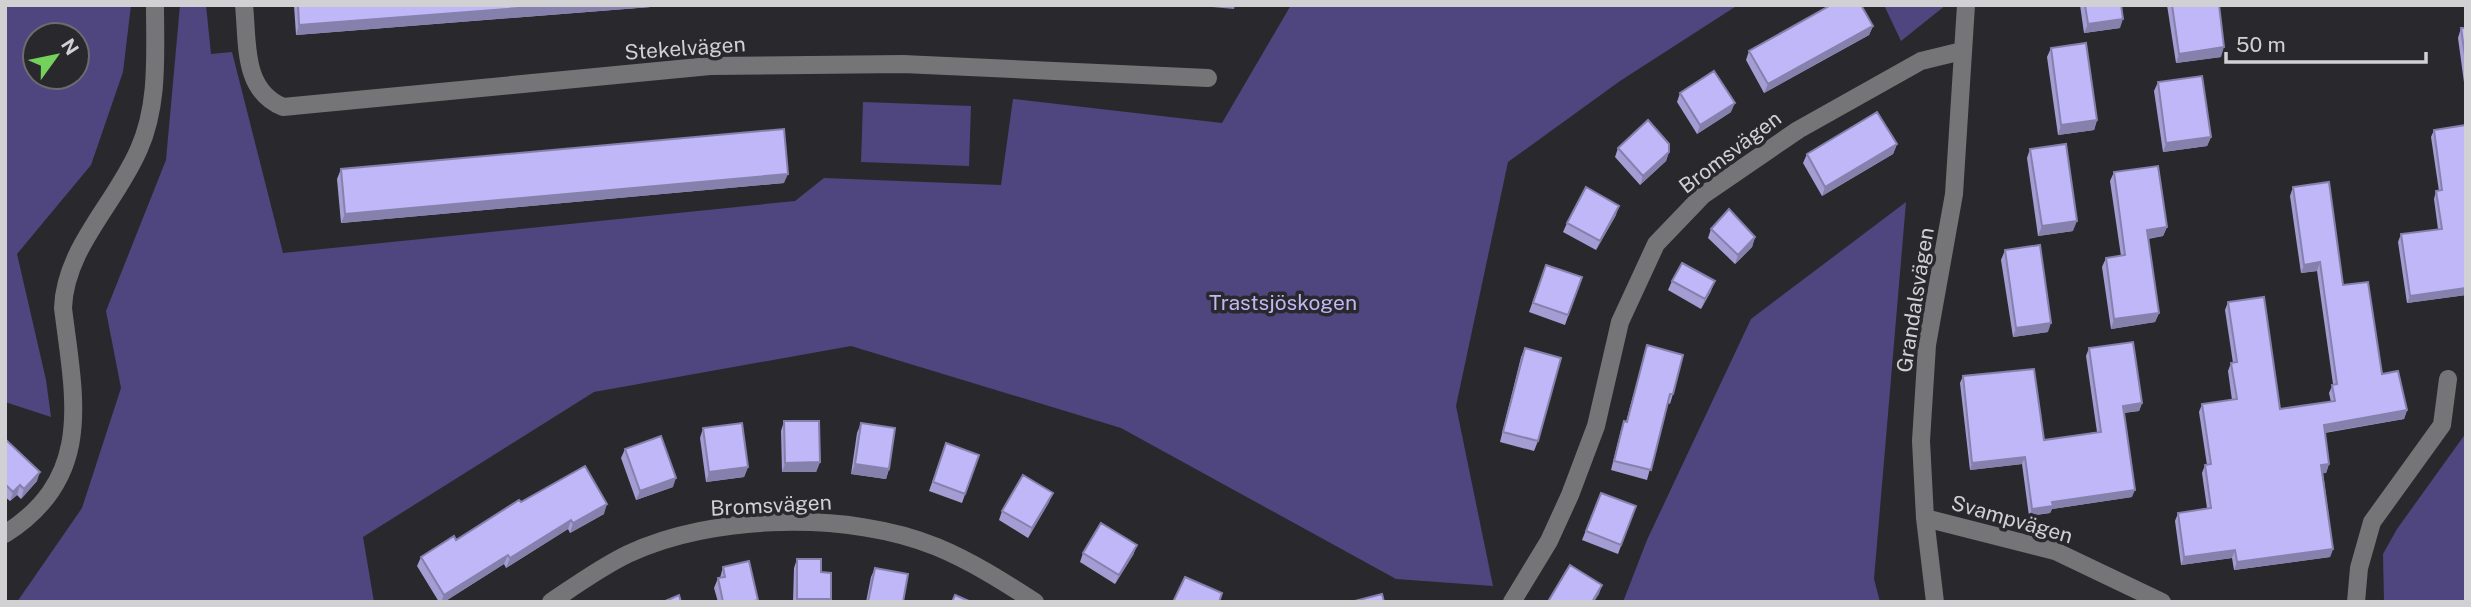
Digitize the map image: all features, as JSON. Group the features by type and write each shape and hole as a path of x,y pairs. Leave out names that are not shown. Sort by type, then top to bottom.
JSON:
{"street":[{"path":"5,534 41,505 63,468 72,444 75,408 63,308 64,293 75,257 124,180 145,135 154,94 155,5"},
{"name":"Stekelvägen","path":"244,5 248,54 254,83 266,99 283,107 710,66 903,64 1208,78"},
{"name":"Grandalsvägen","path":"1935,602 1925,517 1921,441 1927,345 1954,194 1966,5"},
{"name":"Bromsvägen","path":"1512,602 1549,541 1570,495 1596,426 1620,322 1656,244 1703,195 1798,130 1921,61 1962,51"},
{"path":"2357,602 2359,568 2372,522 2442,425 2448,379"},
{"name":"Svampvägen","path":"1925,517 2055,551 2162,602"},
{"name":"Bromsvägen","path":"551,602 629,553 659,542 695,532 740,525 815,522 861,526 935,546 968,562 1035,602"}],"green space":[{"path":"5,5 131,5 123,72 91,165 17,254 46,380 51,417 5,402"},
{"name":"Trastsjöskogen","path":"180,5 206,5 211,54 232,52 283,253 795,201 824,178 1001,185 1013,99 1222,123 1291,5 1738,5 1620,81 1508,162 1456,406 1493,586 1396,579 1121,428 851,346 594,392 363,537 374,602 17,602 82,508 121,388 106,311 166,160"},
{"path":"1884,5 1946,5 1901,41"},
{"path":"863,102 971,106 969,166 861,162"},
{"path":"1906,202 1874,579 1880,602 1623,602 1647,540 1751,319"},
{"path":"2466,433 2466,602 2384,602 2383,554 2397,529"}],"building":[{"path":"298,5 558,5 299,25"},
{"path":"1831,5 1861,5 1873,26 1768,84 1749,51"},
{"path":"2085,5 2121,5 2123,19 2088,24"},
{"path":"2172,5 2219,5 2224,47 2179,54"},
{"path":"2461,28 2466,28 2466,63"},
{"path":"2086,43 2097,120 2061,125 2051,48"},
{"path":"1714,71 1735,103 1700,125 1680,93"},
{"path":"2202,76 2211,137 2166,143 2158,82"},
{"path":"1877,112 1897,144 1825,187 1807,154"},
{"path":"1648,120 1669,144 1669,152 1643,176 1618,148"},
{"path":"2466,125 2466,288 2410,296 2401,234 2442,229 2436,191 2442,190 2434,130"},
{"path":"784,129 788,174 345,214 341,169"},
{"path":"2066,144 2077,221 2042,226 2030,149"},
{"path":"2158,166 2167,227 2147,230 2159,313 2114,319 2106,258 2125,255 2114,172"},
{"path":"2329,182 2343,285 2368,282 2382,374 2398,371 2407,410 2324,425 2329,464 2321,465 2333,549 2237,562 2235,550 2184,557 2178,513 2211,508 2205,465 2211,464 2202,404 2237,399 2231,363 2237,362 2228,302 2264,297 2280,409 2335,401 2332,385 2337,384 2320,262 2304,265 2293,187"},
{"path":"1586,187 1619,206 1600,241 1567,223"},
{"path":"1729,209 1755,237 1738,255 1711,229"},
{"path":"2040,245 2051,323 2016,328 2005,250"},
{"path":"1682,263 1715,281 1705,299 1672,281"},
{"path":"1546,265 1582,277 1568,315 1533,303"},
{"path":"2133,342 2142,403 2123,406 2135,490 2052,502 2053,506 2032,509 2025,457 1972,463 1963,376 2034,369 2044,440 2101,432 2089,348"},
{"path":"1647,345 1683,355 1651,470 1614,461"},
{"path":"1525,348 1561,358 1538,441 1503,432"},
{"path":"784,421 819,421 820,462 785,463"},
{"path":"742,423 748,467 709,472 703,428"},
{"path":"861,423 895,428 889,469 855,464"},
{"path":"661,436 676,478 640,491 625,449"},
{"path":"5,439 40,472 24,489 20,485 13,492 5,484"},
{"path":"946,443 979,455 965,494 933,482"},
{"path":"585,466 607,504 573,523 571,520 510,558 508,555 444,595 421,557 454,536 456,540 519,500 521,502"},
{"path":"1023,475 1053,493 1032,528 1002,511"},
{"path":"1601,493 1636,506 1621,545 1586,531"},
{"path":"1101,523 1137,545 1119,575 1083,553"},
{"path":"797,559 821,559 821,572 831,573 831,599 797,599"},
{"path":"749,561 758,600 723,602 718,578 725,577 723,567"},
{"path":"1570,565 1602,585 1592,602 1549,600"},
{"path":"875,568 908,574 903,602 868,602"},
{"path":"1185,577 1222,593 1219,602 1173,602"},
{"path":"1382,594 1384,602 1351,602"},
{"path":"679,595 681,602 663,602"},
{"path":"955,595 971,602 952,602"}]}
